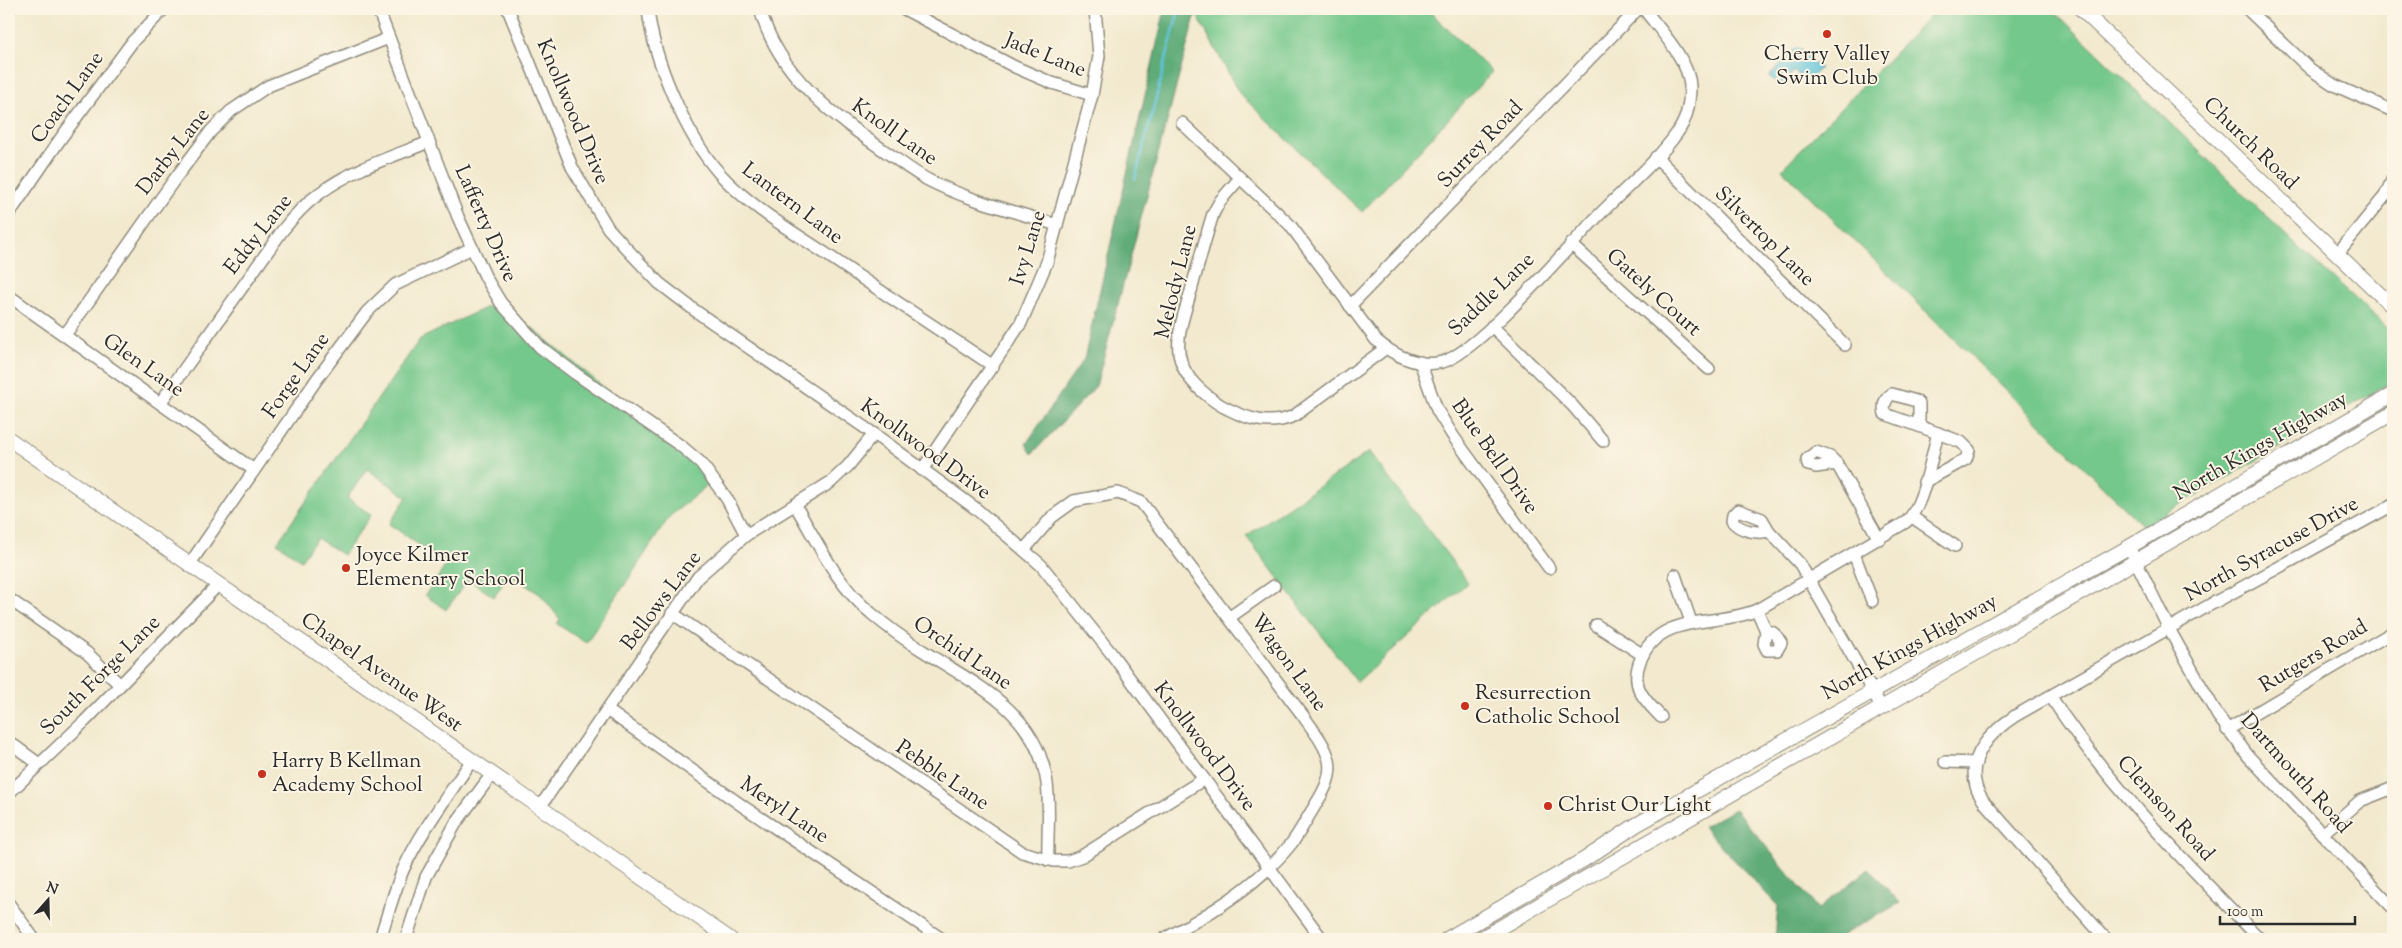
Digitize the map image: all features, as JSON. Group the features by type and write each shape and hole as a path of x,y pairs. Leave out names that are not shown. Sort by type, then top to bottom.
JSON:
{"main road":[{"name":"Church Road","path":"2080,9 2393,307"},
{"name":"North Kings Highway","path":"1447,939 1570,868 1636,826 2129,547 2393,394"},
{"name":"North Kings Highway","path":"1480,939 2393,413"},
{"name":"Chapel Avenue West","path":"9,439 730,939"}],"street":[{"name":"Coach Lane","path":"9,214 133,41 164,9"},
{"name":"Lafferty Drive","path":"378,9 472,248 486,278 501,303 540,346 576,374 681,446 701,463 727,499 746,535"},
{"name":"Knollwood Drive","path":"508,9 572,167 608,228 667,289 874,434 975,508 1040,565 1111,653 1322,939"},
{"name":"Lantern Lane","path":"648,9 654,44 673,94 702,150 719,173 740,194 779,222 993,366"},
{"name":"Knoll Lane","path":"760,9 765,25 782,58 815,100 860,134 928,180 958,194 1056,225"},
{"name":"Jade Lane","path":"904,9 1015,67 1092,95"},
{"name":"Ivy Lane","path":"922,470 993,366 1031,302 1047,262 1092,95 1099,56 1095,9"},
{"name":"Surrey Road","path":"1350,306 1638,9"},
{"name":"Saddle Lane","path":"1182,123 1290,225 1376,340 1386,348 1408,359 1420,362 1443,362 1462,352 1492,326 1656,157 1677,133 1684,121 1690,87 1689,76 1674,48 1644,9"},
{"path":"2247,9 2310,69 2326,80 2393,111"},
{"name":"Darby Lane","path":"65,335 185,166 211,131 231,111 268,86 388,38"},
{"name":"Eddy Lane","path":"161,402 282,231 295,216 319,193 341,179 429,142"},
{"name":"Silvertop Lane","path":"1656,157 1846,345"},
{"name":"Melody Lane","path":"1240,178 1220,201 1213,214 1179,334 1180,363 1183,371 1193,384 1213,401 1233,412 1258,420 1278,422 1294,416 1386,348"},
{"path":"2337,254 2385,196 2393,178"},
{"name":"Gately Court","path":"1571,244 1709,369"},
{"name":"Forge Lane","path":"189,564 316,379 367,312 385,293 416,274 472,248"},
{"name":"Glen Lane","path":"9,296 161,402 254,470"},
{"path":"1492,326 1572,405 1603,441"},
{"name":"Blue Bell Drive","path":"1420,362 1437,410 1453,436 1549,568"},
{"path":"1919,426 1966,446 1968,455 1961,462 1924,482"},
{"path":"1661,717 1641,697 1636,685 1637,669 1642,655 1650,645 1662,634 1691,622 1743,616 1762,621 1810,580 1912,517 1938,433"},
{"name":"Bellows Lane","path":"540,808 698,577 746,535 831,482 848,466 874,434"},
{"path":"1837,464 1879,539"},
{"name":"Wagon Lane","path":"1024,550 1052,517 1074,501 1118,492 1141,502 1230,617 1324,745 1329,761 1328,778 1324,790 1291,844 1254,882 1199,920 1164,939"},
{"name":"Orchid Lane","path":"794,505 836,573 869,612 915,646 994,694 1018,719 1034,741 1046,778 1048,860"},
{"name":"North Syracuse Drive","path":"1976,763 1987,739 1998,727 2169,629 2393,505"},
{"path":"1912,517 1955,546"},
{"path":"1769,531 1800,564 1882,708"},
{"name":"Dartmouth Road","path":"2129,547 2138,561 2169,629 2228,730 2249,756 2393,908"},
{"path":"1854,554 1872,601"},
{"path":"1675,575 1691,622"},
{"name":"South Forge Lane","path":"9,793 120,685 218,585"},
{"path":"1230,617 1274,586"},
{"path":"9,599 87,653 120,685"},
{"name":"Pebble Lane","path":"672,613 1022,852 1048,860 1068,861 1082,856 1204,778"},
{"path":"1596,625 1642,655"},
{"name":"Rutgers Road","path":"2228,730 2393,632"},
{"name":"Clemson Road","path":"2051,697 2087,749 2155,827 2260,939"},
{"name":"Meryl Lane","path":"607,710 744,807 942,939"},
{"path":"9,742 40,764"},
{"path":"380,939 402,872 412,852 425,829 472,760"},
{"path":"1946,762 1976,763 1976,787 1985,803 2106,939"},
{"path":"406,939 426,877 456,823 492,774"},
{"path":"2322,834 2360,801 2393,788"},
{"path":"9,904 34,939"}],"green space":[{"path":"1165,9 1197,9 1096,386 1032,454 1026,444 1084,359"},
{"path":"1197,9 1427,9 1492,72 1362,212 1239,93 1196,13"},
{"path":"1937,9 2052,9 2293,242 2393,333 2393,381 2143,526 1782,169"},
{"path":"499,301 715,479 670,516 586,643 557,624 560,619 541,595 509,574 494,597 468,579 446,610 425,595 447,564 389,524 407,497 367,469 347,498 371,515 343,555 317,538 301,560 277,543 420,339"},
{"path":"1369,452 1468,582 1357,682 1246,536"},
{"path":"1735,809 1818,909 1869,869 1900,903 1835,939 1775,939 1778,906 1703,827"}],"water":[{"path":"1797,47 1820,68 1806,83 1794,71 1780,86 1769,76"}],"waterway":[{"path":"1135,179 1179,9"}],"place":[{"name":"Cherry Valley Swim Club","path":"1827,34"},
{"name":"Joyce Kilmer Elementary School","path":"346,568"},
{"name":"Resurrection Catholic School","path":"1465,706"},
{"name":"Harry B Kellman Academy School","path":"262,774"},
{"name":"Christ Our Light","path":"1548,806"}]}
